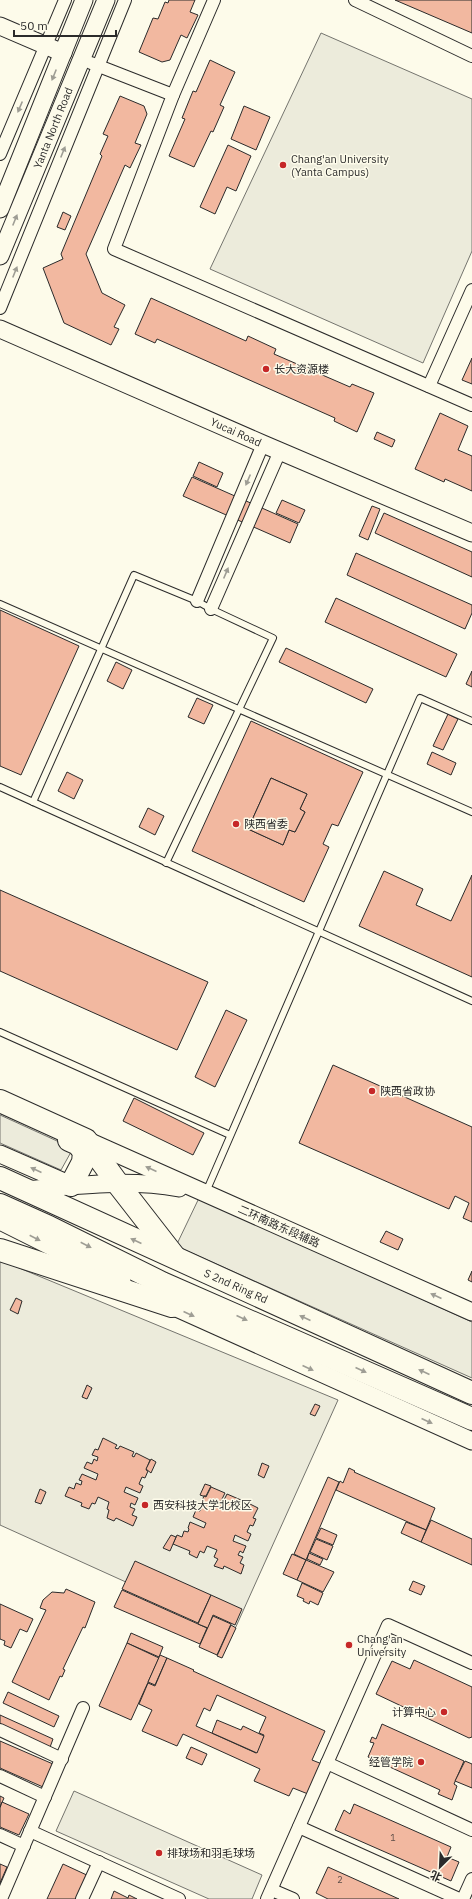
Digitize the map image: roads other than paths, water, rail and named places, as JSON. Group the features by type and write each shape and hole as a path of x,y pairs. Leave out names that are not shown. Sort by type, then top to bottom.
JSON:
{"highway":[{"path":"0,1101 86,1140 177,1260"},
{"path":"0,1109 78,1144 84,1152 84,1158 71,1185"},
{"name":"S 2nd Ring Rd","path":"0,1178 177,1260 472,1393"},
{"path":"0,1205 49,1227 162,1283 472,1419"},
{"path":"0,1250 172,1306"}],"main road":[{"name":"Yanta North Road","path":"0,209 84,0"},
{"name":"Yanta North Road","path":"0,256 106,0"},
{"path":"0,26 63,52"},
{"name":"Yucai Road","path":"0,329 263,444 472,533"},
{"name":"二环南路东段辅路","path":"86,1140 472,1312"},
{"path":"0,1154 71,1185"},
{"path":"26,1190 71,1185 118,1184 161,1185 205,1193"},
{"path":"0,1221 172,1306 472,1441"}],"street":[{"path":"0,154 65,0"},
{"path":"0,308 124,0"},
{"path":"214,0 173,95 114,249 472,405"},
{"path":"355,0 472,56"},
{"path":"81,59 173,95"},
{"path":"429,386 472,290"},
{"path":"197,601 263,444"},
{"path":"211,609 280,451"},
{"path":"293,1899 269,1894 388,1625 472,1663"},
{"path":"1,1899 83,1708"},
{"path":"0,1730 62,1759"},
{"path":"327,1763 472,1830"},
{"path":"0,1776 45,1797"},
{"path":"299,1827 459,1899"},
{"path":"30,1831 179,1899"},
{"path":"0,1835 24,1846"},
{"path":"82,1899 99,1862"},
{"path":"462,1899 472,1880"}],"lane":[{"path":"33,802 102,650 134,575 197,601 273,638 166,863"},
{"path":"0,604 472,812"},
{"path":"205,1193 420,698 472,721"},
{"path":"0,787 318,933 472,1001"},
{"path":"0,1032 230,1135"}],"place":[{"name":"Chang'an University (Yanta Campus)","path":"283,165"},
{"name":"长大资源楼","path":"266,369"},
{"name":"陕西省委","path":"236,824"},
{"name":"陕西省政协","path":"372,1091"},
{"name":"西安科技大学北校区","path":"145,1505"},
{"name":"Chang'an University","path":"349,1645"},
{"name":"计算中心","path":"444,1712"},
{"name":"经管学院","path":"421,1762"},
{"name":"排球场和羽毛球场","path":"159,1853"}]}
